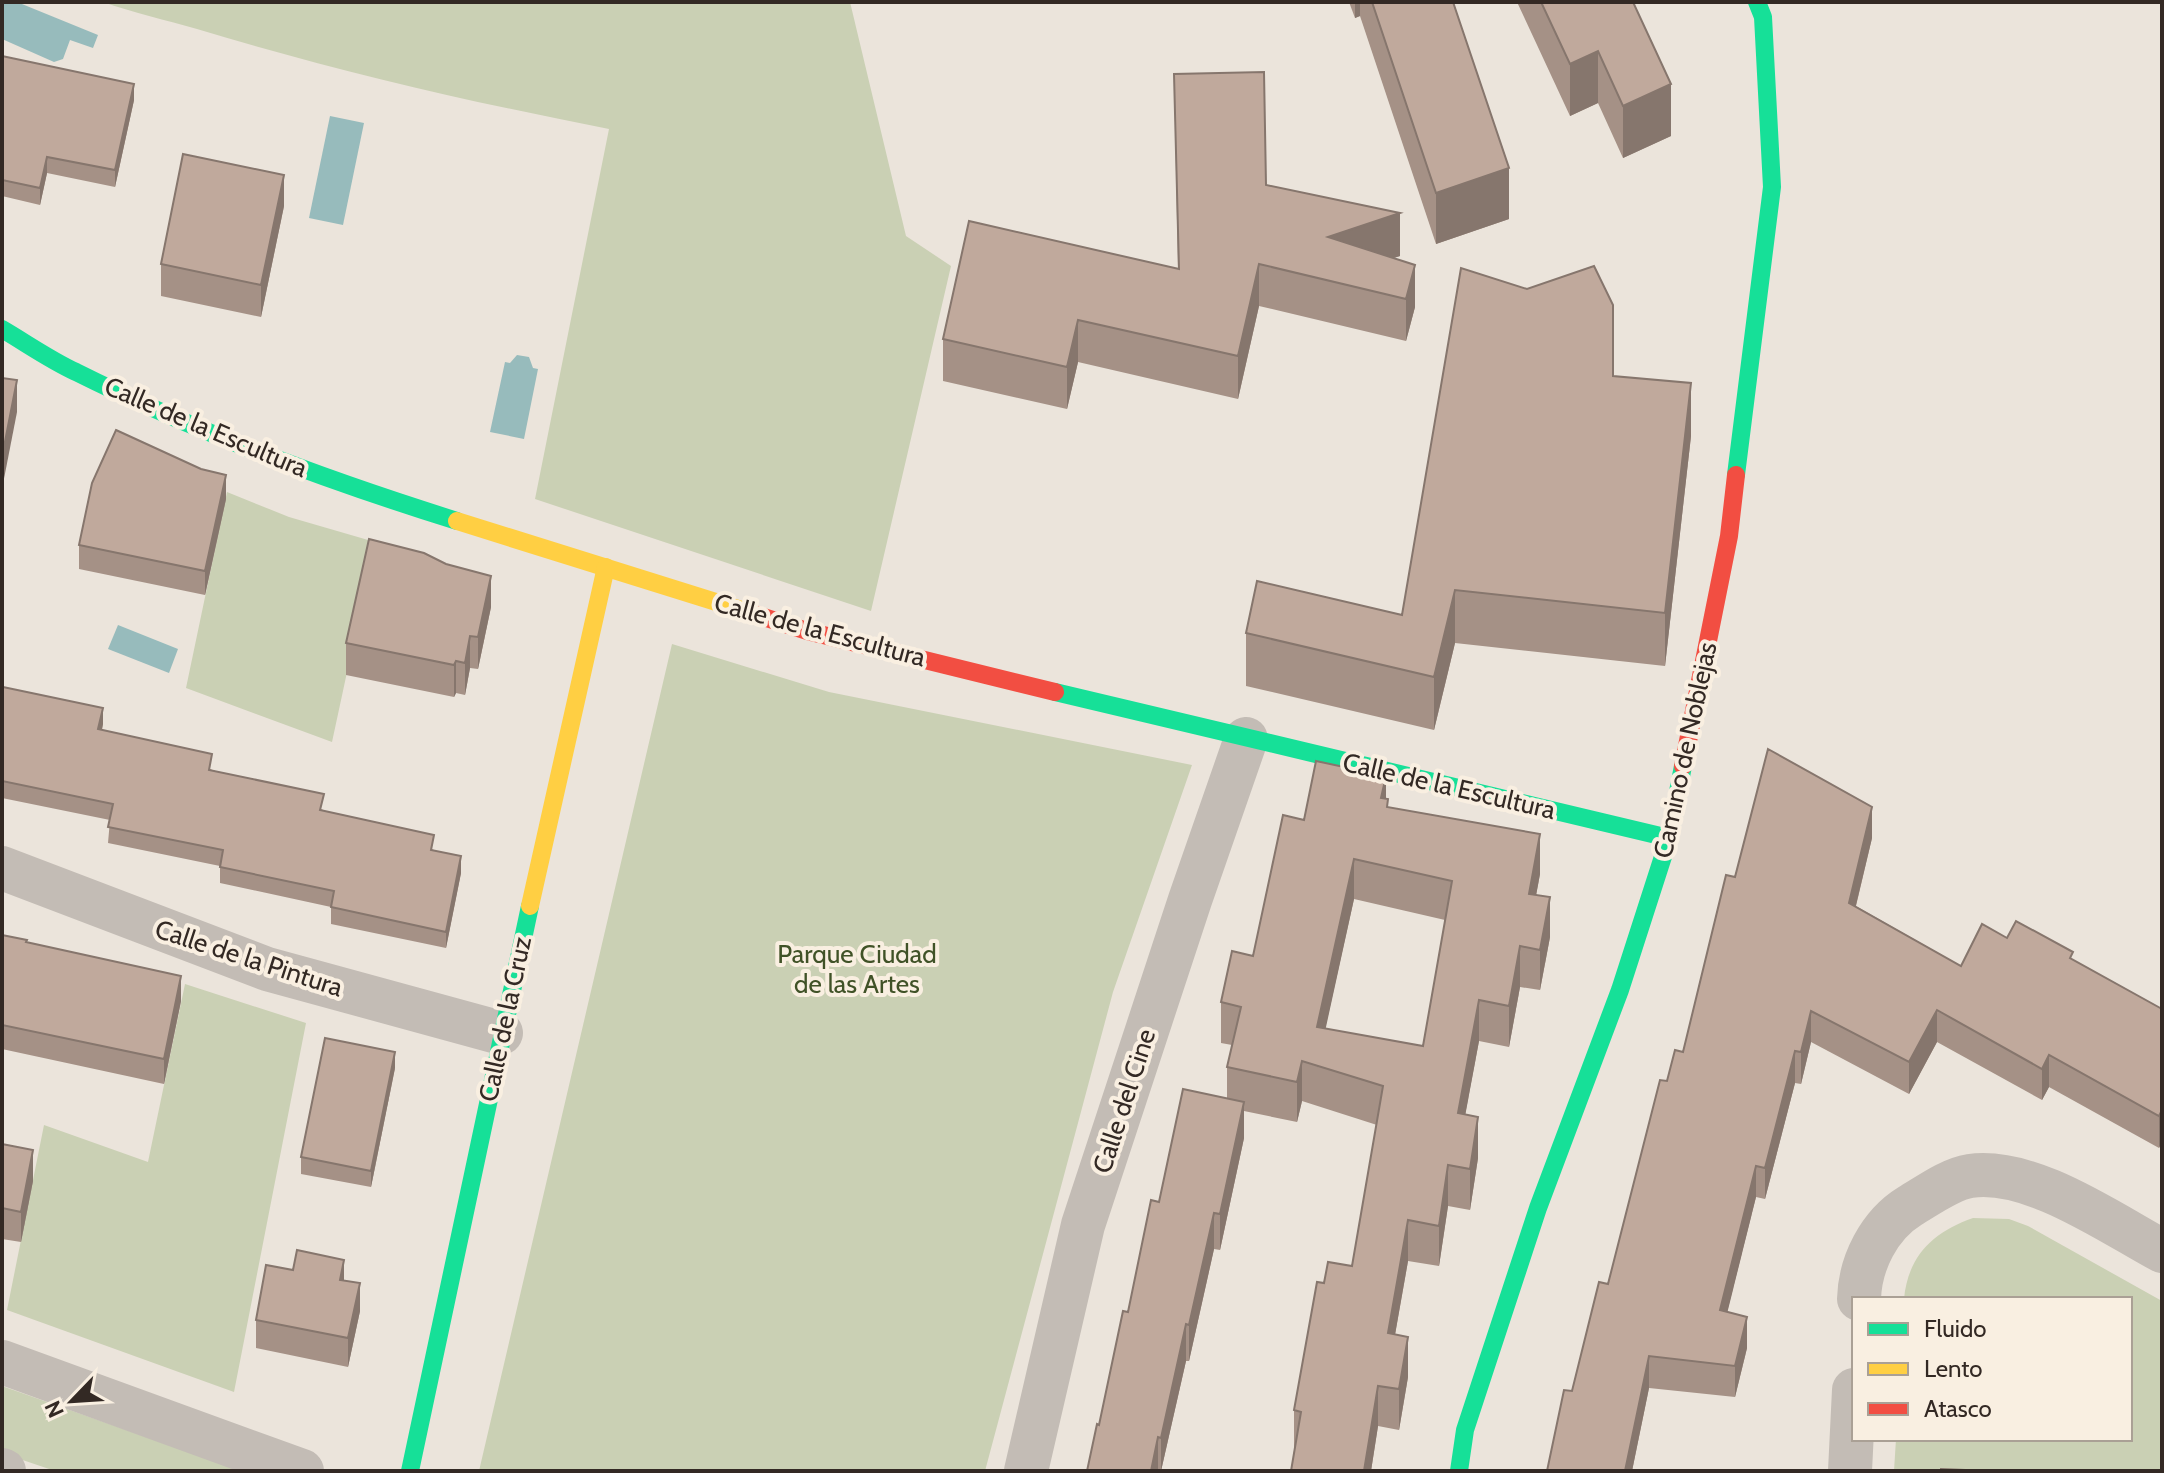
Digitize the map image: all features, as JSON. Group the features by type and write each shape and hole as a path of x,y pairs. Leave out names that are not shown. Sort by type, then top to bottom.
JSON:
{"street":[{"name":"Camino de Noblejas","path":"1459,1471 1465,1430 1538,1208 1620,990 1669,838 1729,536 1772,187 1763,17 1757,2"},
{"name":"Calle de la Escultura","path":"2,329 73,371 213,436 396,502 807,631 1246,739 1669,838"},
{"name":"Calle de la Cruz","path":"410,1471 501,1033 606,567"},
{"name":"Calle del Cine","path":"1026,1471 1083,1225 1246,739"},
{"name":"Calle de la Pintura","path":"2,868 267,969 501,1033"},
{"path":"1859,1297 1859,1280 1875,1242 1897,1214 1935,1191 1969,1176 2011,1178 2057,1195 2162,1251"},
{"path":"2,1362 302,1471"},
{"path":"1850,1471 1852,1430"}],"green space":[{"path":"103,2 850,2 906,236 951,266 871,611 535,499 609,129 350,72"},
{"path":"227,492 289,517 375,542 332,742 186,688"},
{"name":"Parque Ciudad de las Artes","path":"672,644 829,692 1192,765 1113,992 985,1471 479,1471"},
{"path":"185,984 306,1023 234,1392 7,1310 44,1125 148,1162"},
{"path":"1973,1218 2009,1219 2028,1226 2162,1301 2162,1471 1894,1471 1896,1441 2132,1441 2132,1297 1904,1297 1917,1258 1935,1238"},
{"path":"2,1386 242,1471 55,1471 2,1453"}],"water":[{"path":"2,2 17,2 98,35 93,48 70,40 63,59 54,62 2,39"},
{"path":"330,116 364,123 343,225 309,218"},
{"path":"517,355 529,357 533,368 538,369 524,439 490,432 505,362 510,363"},
{"path":"118,625 178,649 169,673 108,649"}],"building":[{"path":"1372,2 1453,2 1509,168 1436,193"},
{"path":"1541,2 1633,2 1671,84 1623,106 1598,51 1570,64"},
{"path":"2,56 134,84 115,170 47,157 40,188 2,180"},
{"path":"1264,72 1266,185 1400,213 1328,237 1415,265 1406,299 1259,264 1238,356 1078,320 1067,367 943,339 969,221 1179,269 1174,74"},
{"path":"183,154 284,175 261,285 161,264"},
{"path":"1594,266 1613,305 1613,376 1691,383 1665,613 1455,590 1434,677 1246,633 1257,581 1402,615 1461,268 1527,289"},
{"path":"2,378 17,380 2,457"},
{"path":"116,430 201,469 226,475 205,571 79,545 92,483"},
{"path":"369,539 424,553 446,564 491,576 478,637 470,636 465,663 456,661 454,665 346,643"},
{"path":"3,687 103,708 98,729 212,754 209,770 324,794 320,810 434,835 431,850 461,856 446,932 331,907 334,891 220,867 223,850 108,827 113,804 2,781"},
{"path":"1768,749 1872,807 1849,903 1961,966 1982,924 2007,938 2016,921 2073,952 2070,958 2162,1009 2162,1110 2159,1116 2049,1055 2042,1069 1937,1010 1909,1062 1811,1011 1801,1052 1795,1051 1765,1168 1756,1166 1720,1310 1747,1317 1735,1366 1649,1356 1625,1471 1547,1471 1564,1390 1572,1391 1599,1282 1608,1284 1660,1080 1667,1081 1675,1050 1683,1052 1726,875 1735,877"},
{"path":"1316,761 1386,776 1381,798 1388,799 1387,807 1540,834 1529,894 1550,897 1540,950 1520,946 1509,1006 1479,1000 1458,1113 1478,1117 1470,1169 1448,1165 1439,1226 1408,1220 1388,1333 1408,1337 1399,1389 1378,1386 1364,1471 1291,1471 1301,1412 1294,1410 1317,1282 1324,1283 1328,1262 1352,1266 1383,1086 1302,1061 1297,1082 1227,1067 1241,1007 1221,1002 1232,951 1253,956 1283,815 1304,820","holes":["1354,859 1452,881 1423,1046 1317,1027"]},
{"path":"2,935 181,976 164,1059 2,1025"},
{"path":"325,1038 395,1052 371,1171 301,1157"},
{"path":"1183,1089 1244,1102 1220,1214 1214,1213 1151,1471 1087,1471 1123,1311 1128,1312 1151,1200 1159,1202"},
{"path":"2,1144 33,1150 21,1212 2,1208"},
{"path":"297,1250 344,1260 340,1280 360,1283 348,1338 256,1320 266,1265 293,1270"},
{"path":"1941,1469 1990,1471 1941,1471"}],"traffic: fast":[{"path":"1736,475 1772,187 1763,17 1757,2"},
{"path":"2,329 66,367 216,435 311,472 457,521"},
{"path":"1055,692 1669,838"},
{"path":"1459,1471 1465,1430 1538,1208 1620,990 1669,838 1683,766"},
{"path":"410,1471 530,906"}],"traffic: slow":[{"path":"457,521 748,612"},
{"path":"530,906 606,567"}],"traffic: jam":[{"path":"1683,766 1729,536 1736,475"},
{"path":"748,612 807,631 1055,692"}]}
